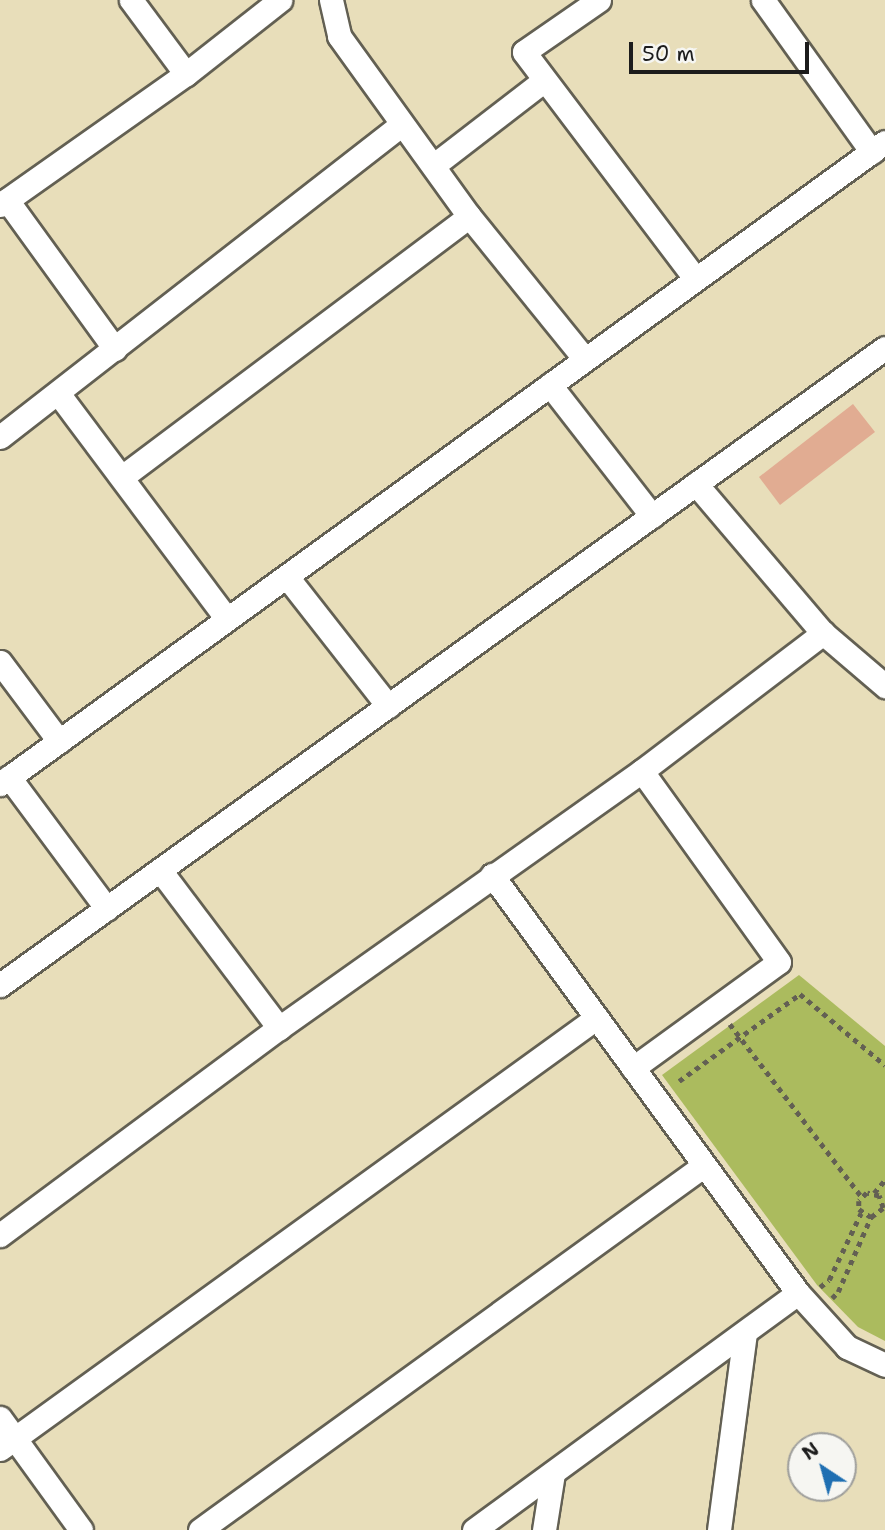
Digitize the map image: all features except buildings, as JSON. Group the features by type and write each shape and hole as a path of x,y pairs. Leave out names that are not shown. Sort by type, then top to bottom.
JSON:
{"street":[{"path":"131,0 186,74"},
{"path":"115,349 4,202 186,74 280,0"},
{"path":"331,0 339,36 469,216 585,359"},
{"path":"599,0 524,52 543,81 695,278"},
{"path":"107,909 5,780 878,147 763,0"},
{"path":"434,165 543,81"},
{"path":"0,437 402,124"},
{"path":"122,477 469,216"},
{"path":"0,985 885,348"},
{"path":"550,385 652,516"},
{"path":"58,393 227,619"},
{"path":"696,485 823,633 885,686"},
{"path":"287,577 388,706"},
{"path":"0,1235 279,1028 642,771 823,633"},
{"path":"0,662 59,741"},
{"path":"633,1068 779,962 642,771"},
{"path":"160,870 279,1028"},
{"path":"492,875 703,1166 809,1290 848,1347 885,1365"},
{"path":"7,1444 596,1018"},
{"path":"201,1530 703,1166"},
{"path":"474,1530 745,1333 809,1290"},
{"path":"719,1530 745,1333"},
{"path":"0,1418 7,1444 81,1530"},
{"path":"544,1530 552,1473"}],"path":[{"path":"679,1081 800,994 885,1065"},
{"path":"716,1007 862,1197 861,1212 829,1280 809,1290"},
{"path":"862,1197 874,1194 885,1180"},
{"path":"830,1299 838,1292 871,1217 883,1211 883,1200 874,1194"},
{"path":"861,1212 871,1217"}],"green space":[{"path":"799,975 885,1046 885,1341 858,1327 817,1285 662,1075"}]}
